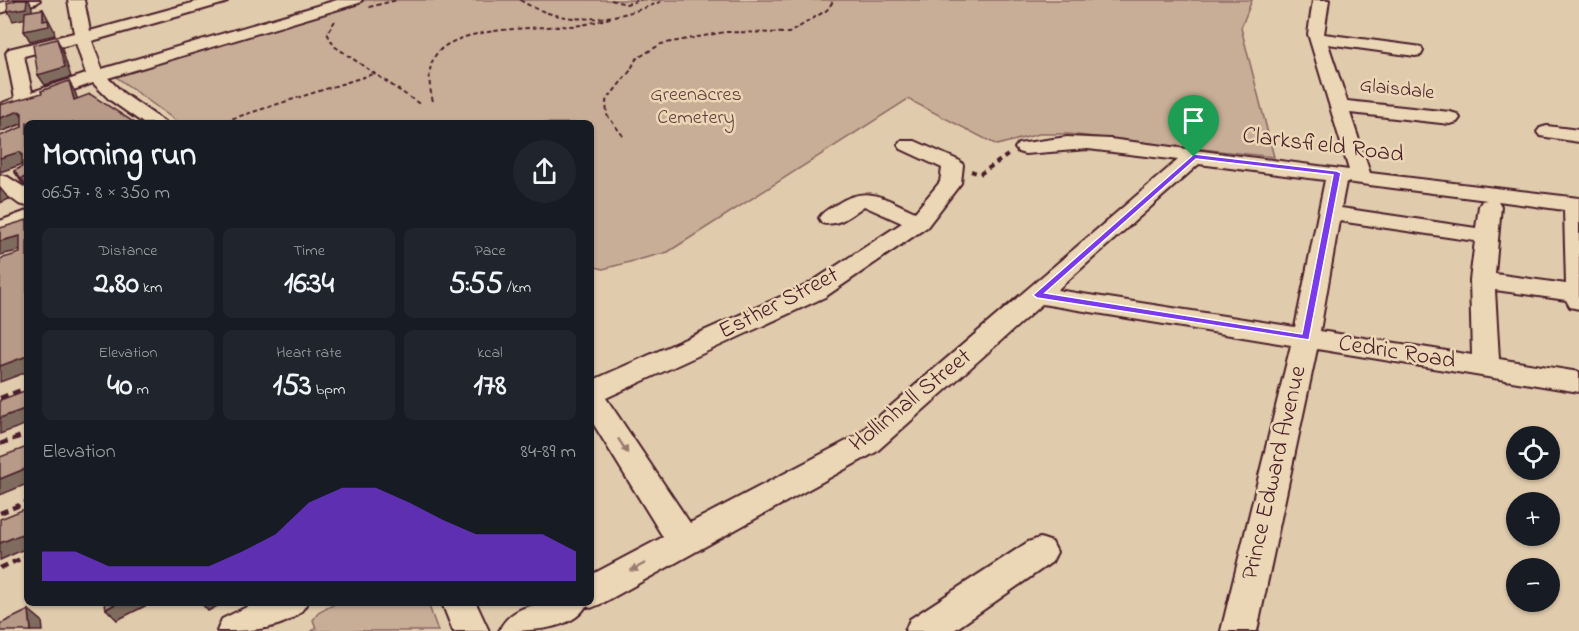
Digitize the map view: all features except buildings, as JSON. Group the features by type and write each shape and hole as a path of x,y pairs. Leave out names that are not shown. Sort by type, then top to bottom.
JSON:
{"street":[{"path":"0,8 32,0"},
{"path":"76,0 83,37 97,76 118,96 149,120"},
{"path":"25,101 15,53 220,0"},
{"path":"1321,0 1317,38 1339,106 1349,175"},
{"path":"0,110 97,76 360,4"},
{"path":"1317,38 1415,51"},
{"name":"Glaisdale","path":"1339,106 1450,118"},
{"path":"1547,132 1579,136"},
{"name":"Clarksfield Road","path":"1025,148 1054,142 1132,146 1194,157 1577,204"},
{"path":"908,146 953,165"},
{"name":"Hollinhall Street","path":"594,590 866,444 1194,157"},
{"name":"Esther Street","path":"594,394 816,291 919,222 950,183 953,165"},
{"path":"0,181 24,172"},
{"name":"Prince Edward Avenue","path":"1239,631 1306,338 1330,213 1349,175"},
{"path":"0,181 24,198"},
{"path":"830,218 858,200 866,199 919,222"},
{"path":"1577,204 1579,301"},
{"path":"1486,367 1482,279 1490,206"},
{"path":"1330,213 1485,236"},
{"path":"0,229 24,219"},
{"path":"1482,279 1579,294"},
{"name":"Cedric Road","path":"1037,295 1579,382"},
{"path":"594,400 685,543"},
{"path":"922,631 1040,552"},
{"path":"235,631 284,606"},
{"path":"460,606 471,631"},
{"path":"517,631 564,606"}],"path":[{"path":"360,4 397,0"},
{"path":"520,0 532,8 555,15 613,17"},
{"path":"612,1 619,0"},
{"path":"631,0 647,8"},
{"path":"612,1 621,4 636,3 641,0"},
{"path":"433,100 430,90 433,59 438,52 453,44 478,34 501,30 580,25 647,8 664,0"},
{"path":"623,136 608,115 606,101 640,55 661,44 704,35 759,31 789,33 827,10 834,0"},
{"path":"341,17 329,27 329,40 374,74 421,105"},
{"path":"228,120 374,74"},
{"path":"953,165 980,174 1007,156 1025,148"},
{"path":"0,398 24,389"},
{"path":"0,444 24,435"},
{"path":"0,513 24,503"},
{"path":"0,568 24,557"}],"green space":[{"name":"Greenacres Cemetery","path":"366,0 1252,0 1241,28 1274,157 1068,134 1039,134 997,145 908,99 668,252 603,269 594,267 594,120 175,120 115,76"},
{"path":"331,606 429,606 438,631 312,631 316,628 313,620 318,613"}],"route":[{"path":"1194,157 1337,173 1306,338 1037,295 1194,157"}]}
